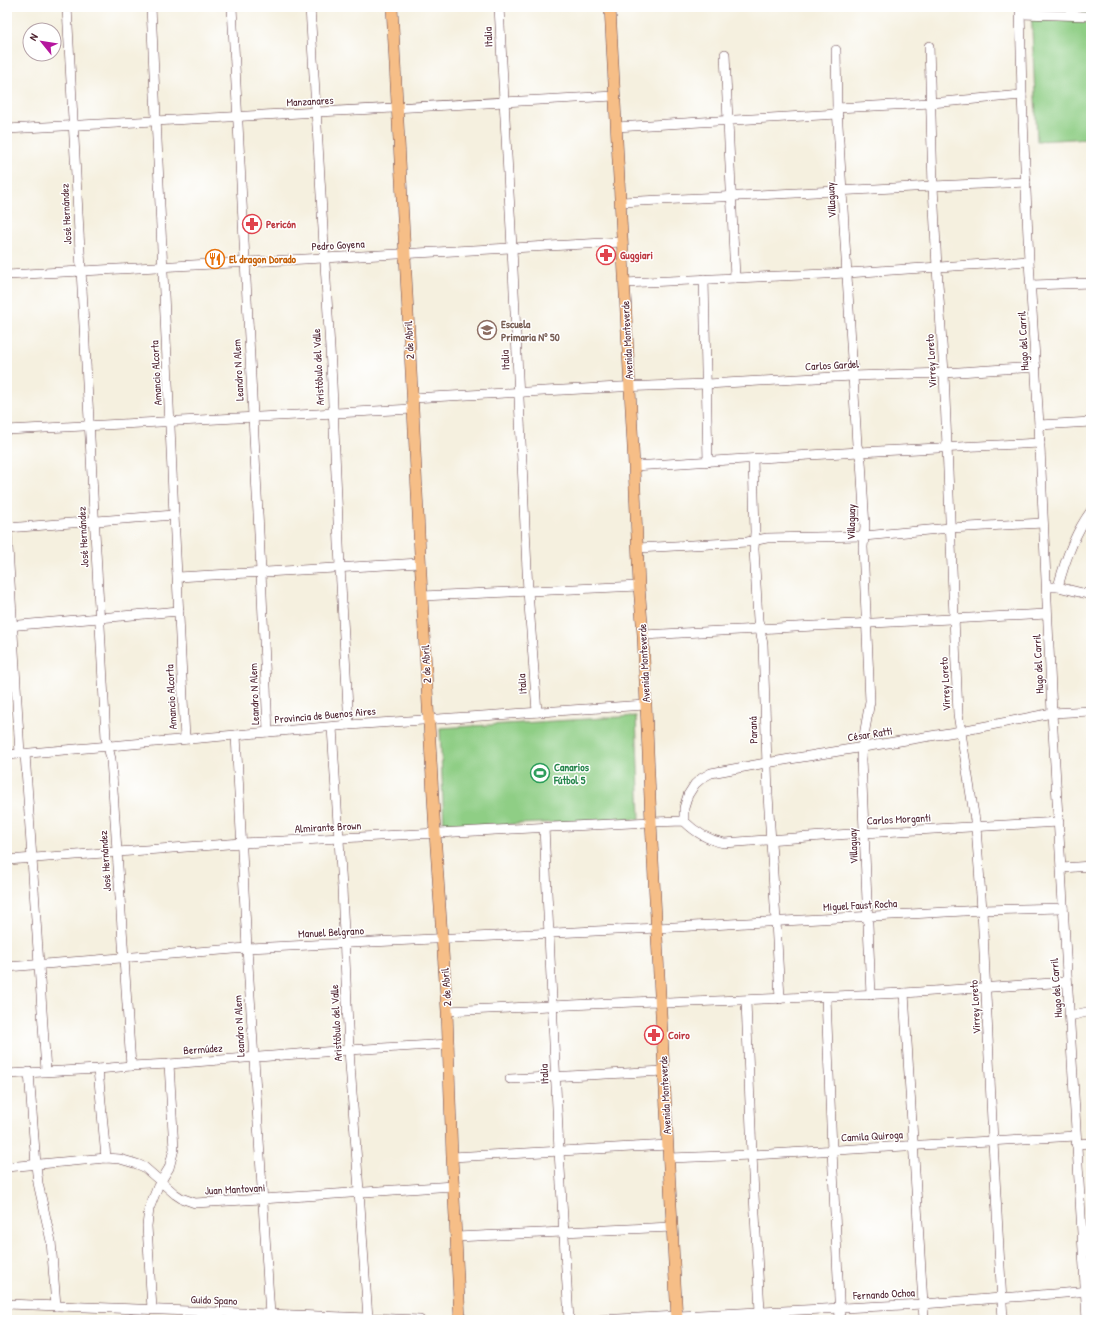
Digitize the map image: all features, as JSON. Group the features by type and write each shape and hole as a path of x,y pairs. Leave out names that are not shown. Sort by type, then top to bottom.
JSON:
{"main road":[{"name":"2 de Abril","path":"392,7 420,562 435,833 449,1044 453,1186 460,1320"},
{"name":"Avenida Monteverde","path":"610,7 677,1318"}],"street":[{"name":"José Hernández","path":"67,7 94,521 108,746 131,1066"},
{"name":"Amancio Alcorta","path":"151,7 174,515 186,739"},
{"name":"Leandro N Alem","path":"232,7 246,262 268,732"},
{"name":"Aristóbulo del Valle","path":"310,7 349,725"},
{"name":"Italia","path":"499,7 528,591 537,712"},
{"path":"1020,11 1091,16"},
{"name":"Hugo del Carril","path":"1020,11 1022,95 1052,713 1062,868 1076,1140 1088,1291 1087,1320"},
{"name":"Virrey Loreto","path":"930,46 933,186 948,448 958,714 976,827 982,910 1003,1320"},
{"name":"Villaguay","path":"836,50 837,111 848,273 857,445 861,461 865,527 863,547 870,701 862,747 871,995"},
{"path":"725,54 735,278"},
{"path":"616,127 727,121 1022,95"},
{"name":"Manzanares","path":"7,129 614,96"},
{"path":"620,202 1026,182"},
{"name":"Pedro Goyena","path":"7,275 622,242"},
{"path":"624,283 848,273 1030,261"},
{"path":"704,280 708,462"},
{"path":"1032,285 1091,283"},
{"name":"Carlos Gardel","path":"7,430 333,413 519,392 944,373 1036,367"},
{"path":"1039,425 1091,422"},
{"path":"634,466 753,460 859,452 1040,443"},
{"name":"Paraná","path":"753,460 754,549 758,620 763,644 766,763 780,999"},
{"path":"1058,587 1065,561 1072,543 1091,511"},
{"path":"46,1071 31,858 10,626 7,529 174,515"},
{"path":"638,548 747,542 767,538 864,536 950,528 1043,523"},
{"path":"178,577 420,562"},
{"path":"422,596 639,586"},
{"path":"1047,587 1058,587 1091,596"},
{"path":"10,626 179,611"},
{"path":"643,635 1048,614"},
{"name":"Provincia de Buenos Aires","path":"7,755 349,725 646,706"},
{"name":"César Ratti","path":"684,822 684,808 688,795 695,784 702,778 711,774 1052,713 1091,711"},
{"name":"Aristóbulo del Valle","path":"332,727 349,1050 359,1193 374,1319"},
{"name":"Leandro N Alem","path":"236,735 253,1058 270,1315"},
{"path":"651,822 684,822"},
{"name":"Almirante Brown","path":"7,860 242,843 651,822"},
{"name":"Carlos Morganti","path":"684,822 701,836 713,841 724,843 864,833 1059,822"},
{"name":"Italia","path":"544,827 559,1151 569,1320"},
{"path":"1062,868 1091,866"},
{"name":"Miguel Faust Rocha","path":"657,928 982,910 1064,908"},
{"name":"Manuel Belgrano","path":"7,966 247,948 657,928"},
{"path":"447,1011 654,1001 668,1003 746,1001 871,995 1067,982"},
{"path":"904,993 924,1320"},
{"path":"826,997 840,1320"},
{"path":"746,1001 760,1312"},
{"path":"1070,1016 1091,1011"},
{"name":"Bermúdez","path":"7,1074 46,1071 98,1070 131,1066 449,1044"},
{"path":"152,1309 147,1221 149,1208 158,1186 169,1168 174,1150 169,1064"},
{"path":"98,1070 106,1158"},
{"path":"510,1079 664,1071"},
{"path":"29,1072 38,1184 51,1241 56,1306"},
{"name":"Camila Quiroga","path":"669,1158 993,1142 1076,1140 1091,1143"},
{"path":"452,1157 668,1145"},
{"name":"Juan Mantovani","path":"7,1167 106,1158 120,1159 138,1164 152,1173 175,1194 188,1201 196,1203 453,1186"},
{"path":"456,1237 564,1233 672,1226"},
{"name":"Fernando Ochoa","path":"677,1318 760,1312 780,1315 840,1308 1002,1299 1088,1291"},
{"name":"Guido Spano","path":"7,1304 152,1309 186,1316 248,1317 270,1315 307,1318 420,1320"},
{"path":"598,1320 677,1318"}],"green space":[{"path":"1031,7 1091,7 1091,138 1037,141"},
{"name":"Canarios Fútbol 5","path":"636,716 640,819 444,827 440,728"}],"place":[{"name":"Pericón","path":"252,224"},
{"name":"Guggiari","path":"606,255"},
{"name":"El dragon Dorado","path":"215,259"},
{"name":"Escuela Primaria Nº 50","path":"487,330"},
{"name":"Canarios Fútbol 5","path":"540,773"},
{"name":"Coiro","path":"654,1035"}]}
